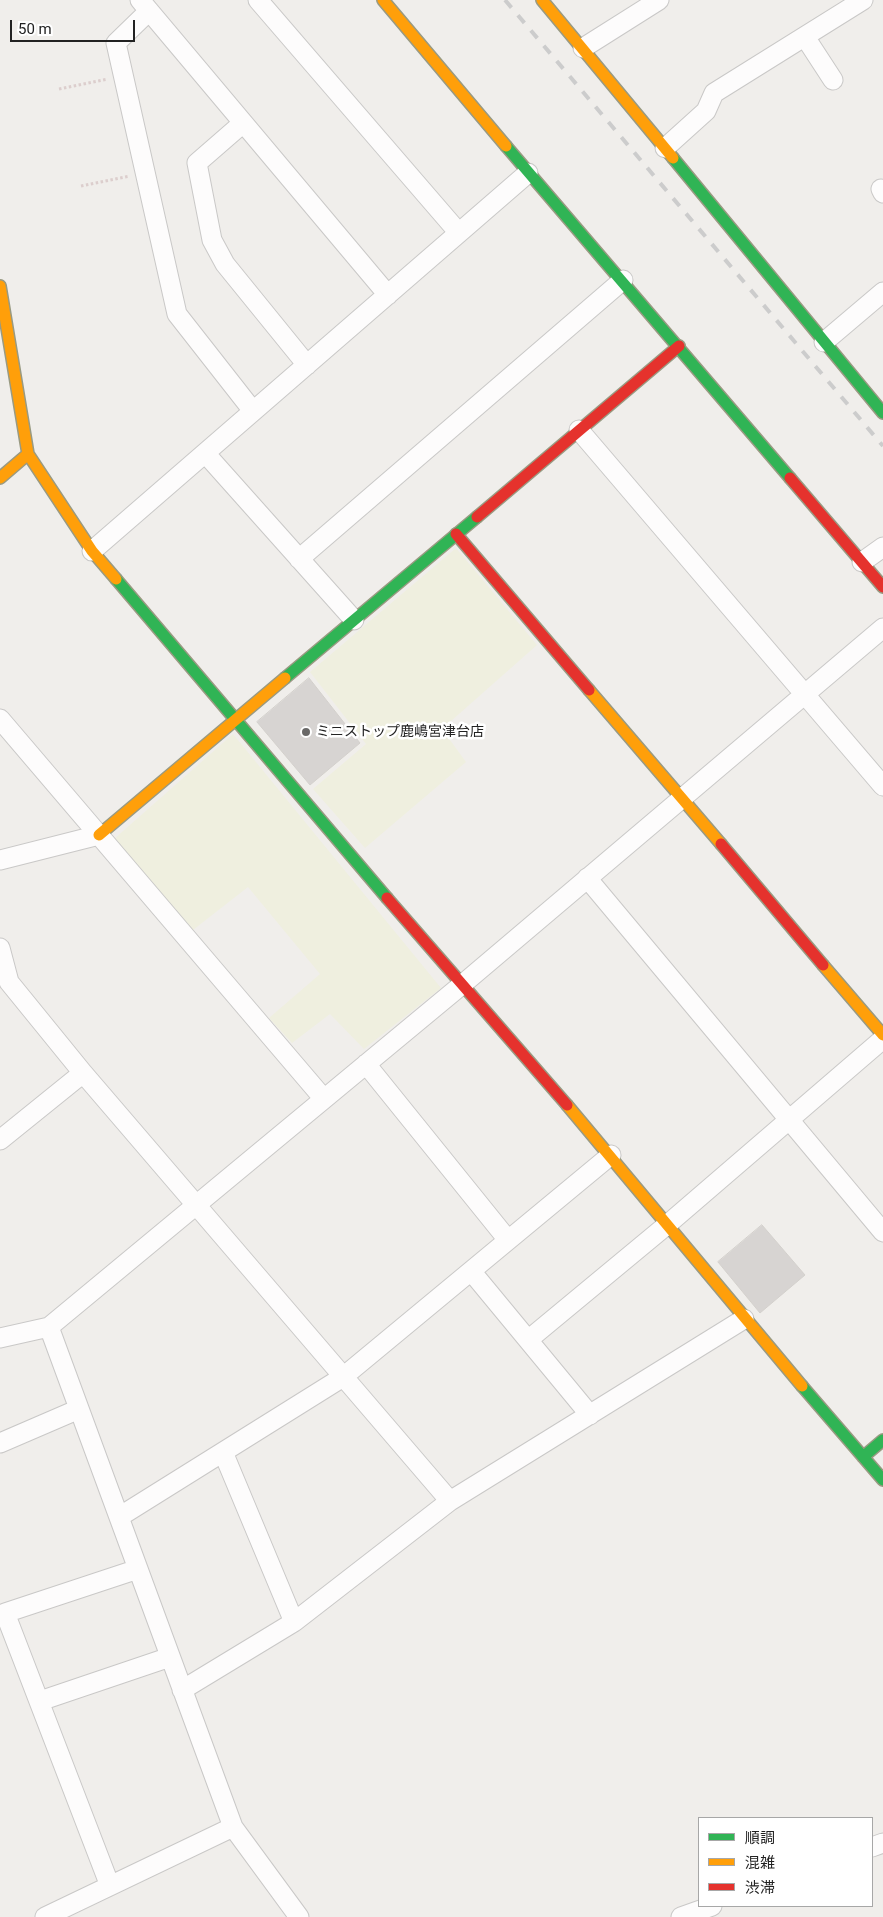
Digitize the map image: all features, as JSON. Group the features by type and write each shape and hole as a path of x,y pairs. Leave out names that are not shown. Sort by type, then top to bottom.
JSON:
{"street":[{"path":"258,0 459,233"},
{"path":"383,0 528,173 623,280 883,586"},
{"path":"542,0 883,413"},
{"path":"583,48 659,0"},
{"path":"666,148 706,111 714,93 864,0"},
{"path":"253,411 177,314 116,43 144,6 388,295"},
{"path":"804,37 833,80"},
{"path":"243,123 197,163 212,240 224,264 307,365"},
{"path":"92,551 528,173"},
{"path":"299,558 623,280"},
{"path":"0,286 28,454 92,551 346,851 464,983 611,1155 744,1319 883,1480"},
{"path":"824,342 883,292"},
{"path":"0,860 99,835 679,346"},
{"path":"579,430 883,786"},
{"path":"205,453 354,620"},
{"path":"0,478 28,454"},
{"path":"456,534 883,1035"},
{"path":"862,562 883,547"},
{"path":"0,1338 49,1327 464,983 883,628"},
{"path":"0,719 324,1099"},
{"path":"587,878 883,1232"},
{"path":"0,948 9,982 83,1073 450,1501"},
{"path":"528,1340 668,1224 883,1039"},
{"path":"366,1064 508,1240"},
{"path":"0,1140 83,1073"},
{"path":"119,1517 343,1377 611,1155"},
{"path":"471,1271 590,1415"},
{"path":"182,1690 294,1622 450,1501 744,1319"},
{"path":"49,1327 233,1826 299,1917"},
{"path":"0,1443 80,1409"},
{"path":"863,1457 883,1440"},
{"path":"223,1452 294,1622"},
{"path":"110,1886 5,1613 138,1569"},
{"path":"40,1701 170,1657"},
{"path":"45,1917 233,1826"},
{"path":"681,1917 709,1907"}],"path":[{"path":"59,89 123,76"},
{"path":"81,186 145,172"}],"green space":[{"path":"456,548 537,645 442,729 466,762 365,848 313,789 366,744 310,672"},
{"path":"233,734 441,988 364,1049 330,1014 292,1043 269,1018 320,974 248,887 193,930 114,839"}],"building":[{"name":"ミニストップ鹿嶋宮津台店","path":"309,678 360,743 310,785 257,722"},
{"path":"762,1225 805,1275 760,1313 718,1262"}],"railway":[{"path":"505,0 883,446"}],"traffic: fast":[{"path":"506,146 790,478"},
{"path":"673,158 883,413"},
{"path":"285,678 477,517"},
{"path":"116,579 387,898"},
{"path":"802,1386 883,1480"},
{"path":"863,1457 883,1440"}],"traffic: slow":[{"path":"383,0 506,146"},
{"path":"542,0 673,158"},
{"path":"0,286 28,454 92,551 116,579"},
{"path":"0,478 28,454"},
{"path":"99,835 285,678"},
{"path":"589,690 721,844"},
{"path":"823,965 883,1035"},
{"path":"567,1105 802,1386"}],"traffic: jam":[{"path":"477,517 679,346"},
{"path":"790,478 883,587"},
{"path":"456,534 589,690"},
{"path":"721,844 823,965"},
{"path":"387,898 567,1105"}],"place":[{"name":"ミニストップ鹿嶋宮津台店","path":"306,732"}]}
